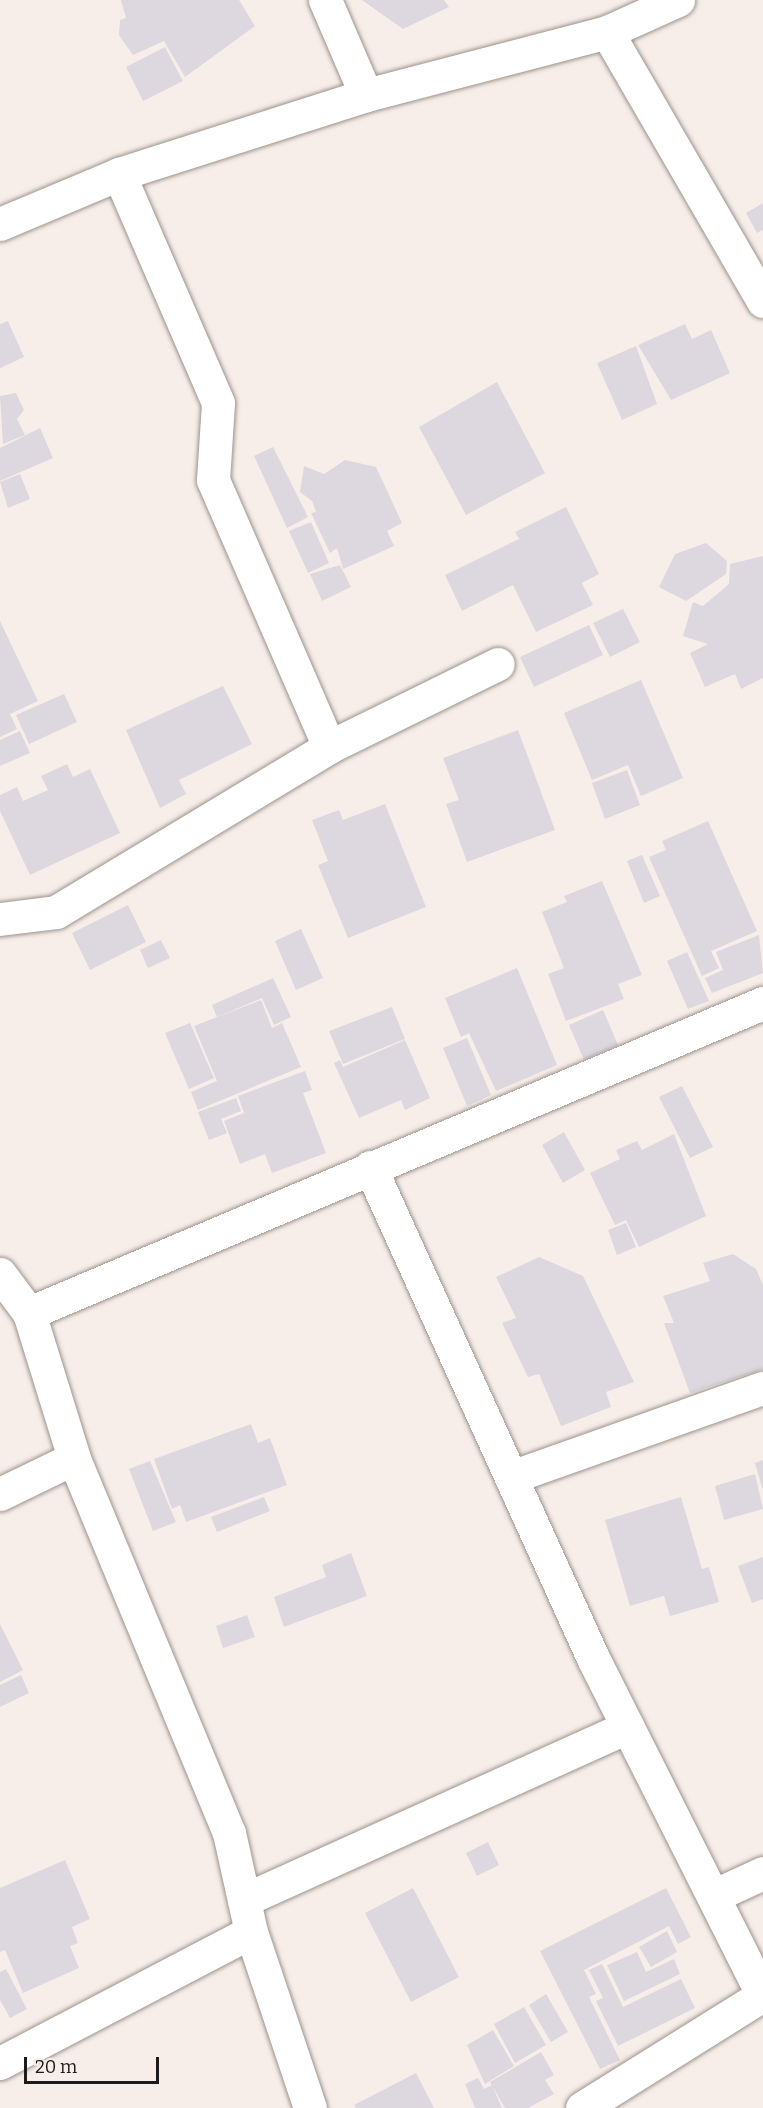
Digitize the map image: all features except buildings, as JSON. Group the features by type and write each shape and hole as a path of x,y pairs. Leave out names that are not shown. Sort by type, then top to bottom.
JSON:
{"street":[{"path":"325,0 366,95"},
{"path":"0,224 120,174 366,95 607,32 678,0"},
{"path":"607,32 763,302"},
{"path":"120,174 218,403 213,480 329,747"},
{"path":"0,919 56,912 329,747 498,664"},
{"path":"29,1313 370,1167 763,1003"},
{"path":"370,1167 628,1727 763,1996 582,2108"},
{"path":"0,1274 29,1313 74,1458 229,1833 251,1932 310,2108"},
{"path":"511,1477 763,1388"},
{"path":"0,1494 74,1458"},
{"path":"244,1900 628,1727"},
{"path":"713,1896 763,1873"},
{"path":"0,2063 251,1932"}]}
